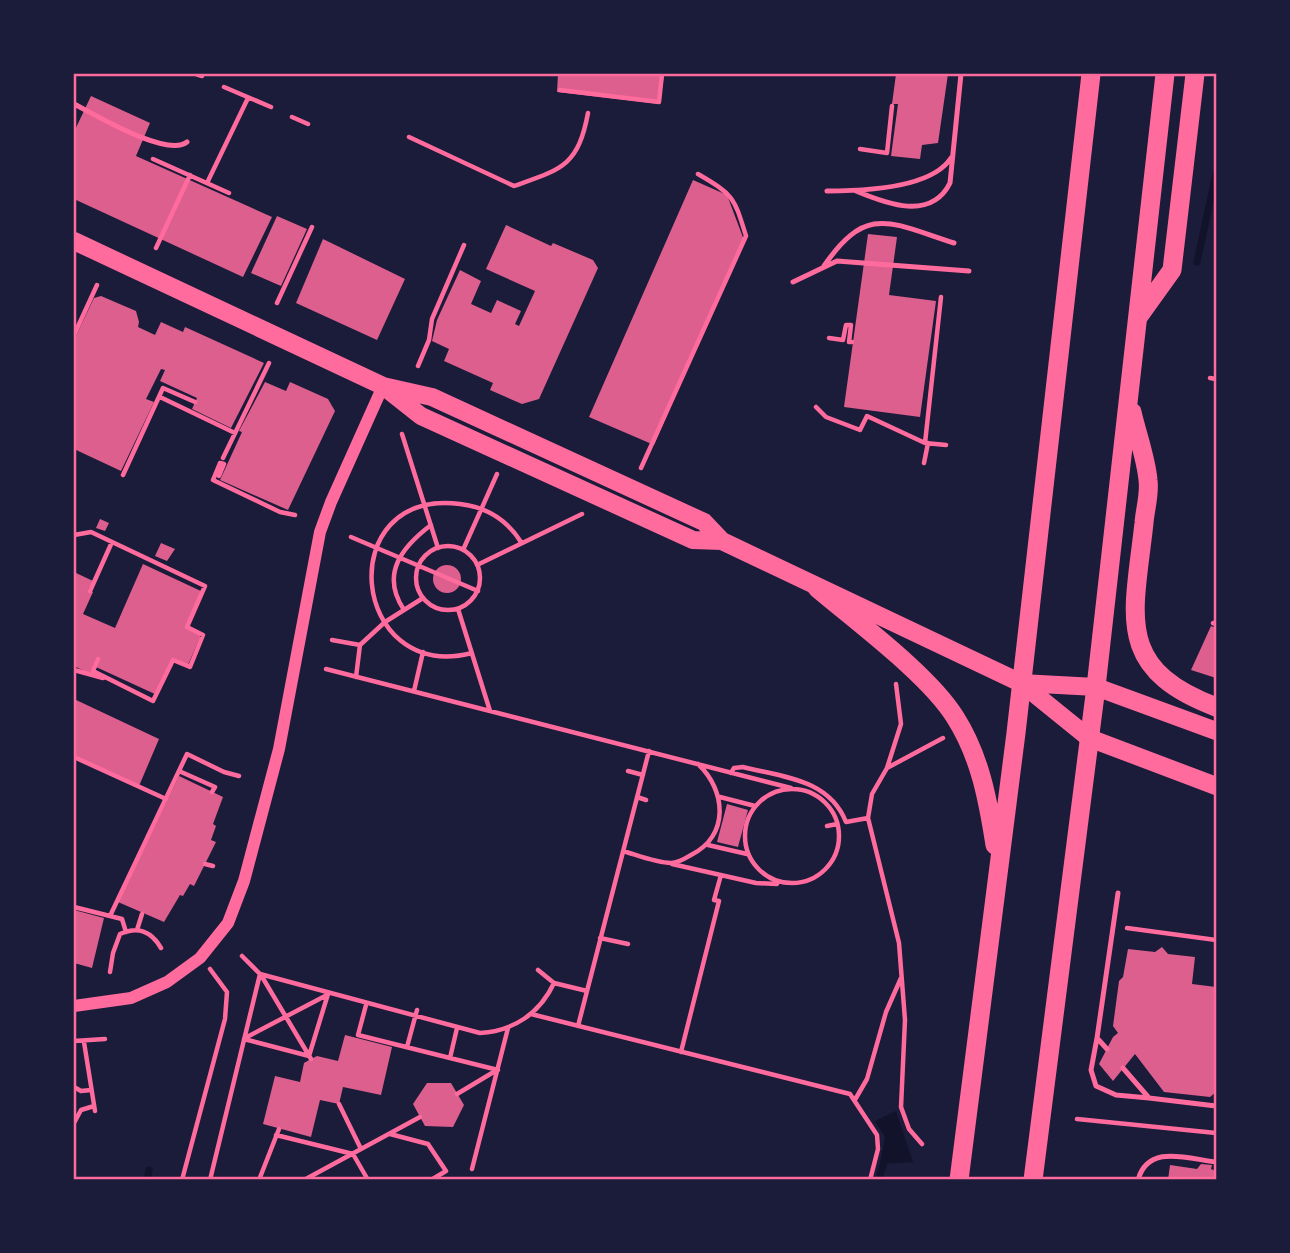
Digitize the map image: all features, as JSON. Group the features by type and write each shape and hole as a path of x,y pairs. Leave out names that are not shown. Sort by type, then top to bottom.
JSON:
{"highway":[{"path":"959,1180 1021,683 1091,74"},
{"path":"1033,1180 1096,687 1165,74"},
{"path":"1139,317 1172,270 1195,74"},
{"path":"1129,399 1149,481 1135,613 1140,645 1152,668 1173,688 1216,707"},
{"path":"817,588 917,676 953,714 981,774 999,867"}],"main road":[{"path":"74,241 383,386 421,416 693,540 723,541 1021,683 1089,738 1216,786"},
{"path":"1021,683 1096,687 1216,731"}],"street":[{"path":"74,1006 109,1004 145,994 177,976 200,958 224,930 240,895 283,733 320,532 383,386"}],"lane":[{"path":"856,191 898,205 930,204 950,183 961,74"},
{"path":"74,104 157,143 174,148 187,142"},
{"path":"827,191 856,191 895,186 938,173 953,156"},
{"path":"793,282 815,274 824,266 840,242 863,225 878,223 900,227 954,243"},
{"path":"824,266 837,261 969,271"},
{"path":"1118,893 1091,1070 1096,1086 1116,1095 1216,1106"},
{"path":"1097,1038 1107,1049"},
{"path":"1123,1068 1149,1098"},
{"path":"1138,1180 1146,1163 1157,1156 1216,1162"}],"path":[{"path":"195,74 202,76"},
{"path":"560,90 659,102 662,74"},
{"path":"224,87 271,107"},
{"path":"207,183 248,98"},
{"path":"860,149 887,153 892,106"},
{"path":"408,137 513,186 557,168 579,151 588,113"},
{"path":"292,117 307,124"},
{"path":"152,158 229,193"},
{"path":"641,468 746,236 736,203 728,191 698,174"},
{"path":"156,248 190,175"},
{"path":"277,303 312,227"},
{"path":"418,366 429,340 432,319 464,245"},
{"path":"74,335 97,285"},
{"path":"924,463 931,359 941,297"},
{"path":"829,338 843,340 846,325 851,325 849,342 852,342"},
{"path":"223,458 269,363"},
{"path":"123,475 163,388 195,402"},
{"path":"159,397 235,433"},
{"path":"816,407 826,416 860,430 867,416 926,443 946,445"},
{"path":"402,434 438,548"},
{"path":"219,476 223,464 220,463 213,480 280,512 295,515"},
{"path":"463,550 497,474"},
{"path":"472,653 455,656 423,652 398,639 385,622 370,591 369,572 375,547 389,526 425,506 449,502 482,508 509,525 521,542"},
{"path":"477,565 582,514"},
{"path":"404,610 394,590 393,571 398,557 409,542 431,525"},
{"path":"74,536 91,532 205,586 187,626 203,635 190,667 173,660 153,701 93,671 98,659"},
{"path":"351,537 478,591"},
{"path":"90,592 112,542"},
{"path":"438,548 463,550 477,565 480,581 478,591 469,603 458,609 439,609 423,598 416,585 418,565 427,553 438,548"},
{"path":"356,677 360,645 385,622 423,598"},
{"path":"458,609 490,711"},
{"path":"332,640 360,645"},
{"path":"414,691 423,652"},
{"path":"326,669 811,793 823,801 837,824 838,850 828,867 806,881 756,883 623,851"},
{"path":"74,670 108,679"},
{"path":"895,679 901,724 887,768 872,794 868,818 898,930 905,1020 900,1097 909,1129 922,1144"},
{"path":"887,768 950,734"},
{"path":"578,1026 649,751"},
{"path":"110,916 187,754 224,772 239,776"},
{"path":"74,757 166,799"},
{"path":"670,863 692,855 707,845 717,827 720,797 712,779 698,764"},
{"path":"731,773 734,768 743,767 809,783 831,797 846,822 868,818"},
{"path":"179,771 215,787 212,792"},
{"path":"628,771 643,775"},
{"path":"781,884 763,875 748,854 746,829 755,806 771,793 792,788"},
{"path":"637,797 646,800"},
{"path":"720,797 755,806"},
{"path":"827,826 837,824"},
{"path":"707,845 748,854"},
{"path":"205,863 213,866"},
{"path":"681,1052 719,901 715,900 721,875"},
{"path":"74,907 122,919 126,932"},
{"path":"137,930 142,914"},
{"path":"1123,928 1216,940"},
{"path":"110,972 117,938 126,932 137,930 153,936 161,948"},
{"path":"600,938 628,944"},
{"path":"243,956 260,974 310,1057"},
{"path":"182,1180 227,1000 221,980 200,958"},
{"path":"537,970 554,983 587,991"},
{"path":"260,974 366,1005 481,1033 508,1028 531,1014 554,983"},
{"path":"209,1180 260,974"},
{"path":"856,1098 867,1079 886,1012 902,978"},
{"path":"244,1039 328,994"},
{"path":"310,1057 328,994"},
{"path":"366,1005 358,1035 498,1070"},
{"path":"407,1047 417,1010"},
{"path":"531,1014 840,1091 856,1098 879,1141 870,1180"},
{"path":"450,1058 457,1028"},
{"path":"472,1169 508,1028"},
{"path":"74,1041 105,1039"},
{"path":"244,1039 310,1057"},
{"path":"74,1123 81,1110 95,1109 83,1042"},
{"path":"457,1094 498,1070"},
{"path":"74,1087 81,1091 92,1090"},
{"path":"339,1104 361,1149"},
{"path":"304,1180 420,1117"},
{"path":"1077,1119 1216,1133"},
{"path":"260,1180 277,1132 353,1154 368,1180"},
{"path":"390,1134 428,1144 446,1171 431,1180"}],"shaded area":[{"path":"896,1111 913,1162 880,1164 885,1137 875,1121"}],"building":[{"path":"558,74 664,74 660,104 557,92"},
{"path":"896,74 948,74 938,143 922,145 920,159 891,156 898,104 892,104"},
{"path":"91,96 150,123 136,156 272,217 243,277 74,199 74,132"},
{"path":"693,180 727,195 744,240 654,445 589,417"},
{"path":"277,216 307,229 281,286 251,273"},
{"path":"506,225 551,246 553,243 593,260 598,268 539,399 522,404 490,390 493,383 444,361 449,349 432,341 437,320 460,270 481,281 471,304 491,313 497,300 521,311 515,324 519,326 535,291 486,269"},
{"path":"868,234 897,237 889,295 936,301 920,417 844,407"},
{"path":"323,239 405,279 377,340 296,303"},
{"path":"101,296 136,311 138,327 155,335 161,322 183,332 185,327 264,363 231,428 192,409 197,398 160,381 165,370 161,369 146,399 154,402 121,471 74,449 74,340 94,298"},
{"path":"265,382 286,391 290,382 328,399 335,411 288,510 220,480 242,432 239,431"},
{"path":"100,519 109,523 105,531 96,528"},
{"path":"161,543 175,549 167,561 155,556"},
{"path":"143,564 203,592 188,628 201,635 188,665 174,659 157,695 96,667 96,659 90,674 74,666 74,572 93,581 88,590 93,592 83,614 115,628"},
{"path":"447,565 457,569 461,579 457,589 447,593 437,589 433,579 437,569"},
{"path":"1211,626 1216,628 1216,678 1191,670"},
{"path":"74,699 159,739 139,786 74,756"},
{"path":"179,776 223,797 213,824 216,826 211,840 216,842 194,886 190,884 183,896 180,895 164,922 118,902"},
{"path":"727,804 748,810 738,847 717,842"},
{"path":"74,910 104,918 92,968 74,963"},
{"path":"1162,947 1168,954 1195,957 1192,984 1216,987 1216,1092 1210,1097 1164,1092 1135,1054 1113,1081 1099,1064 1113,1037 1118,1033 1113,1026 1119,981 1123,977 1128,949 1155,952"},
{"path":"345,1035 392,1047 381,1095 343,1087 339,1104 320,1100 311,1137 263,1124 275,1076 300,1082 304,1063 311,1059 317,1056 338,1061"},
{"path":"427,1083 451,1083 464,1105 453,1127 425,1126 413,1104"},
{"path":"1201,1164 1212,1165 1211,1169 1216,1171 1216,1180 1168,1180 1170,1165 1197,1169"}],"waterway":[{"path":"1197,262 1216,174"},
{"path":"880,1175 886,1157"},
{"path":"147,1180 149,1170"}]}
